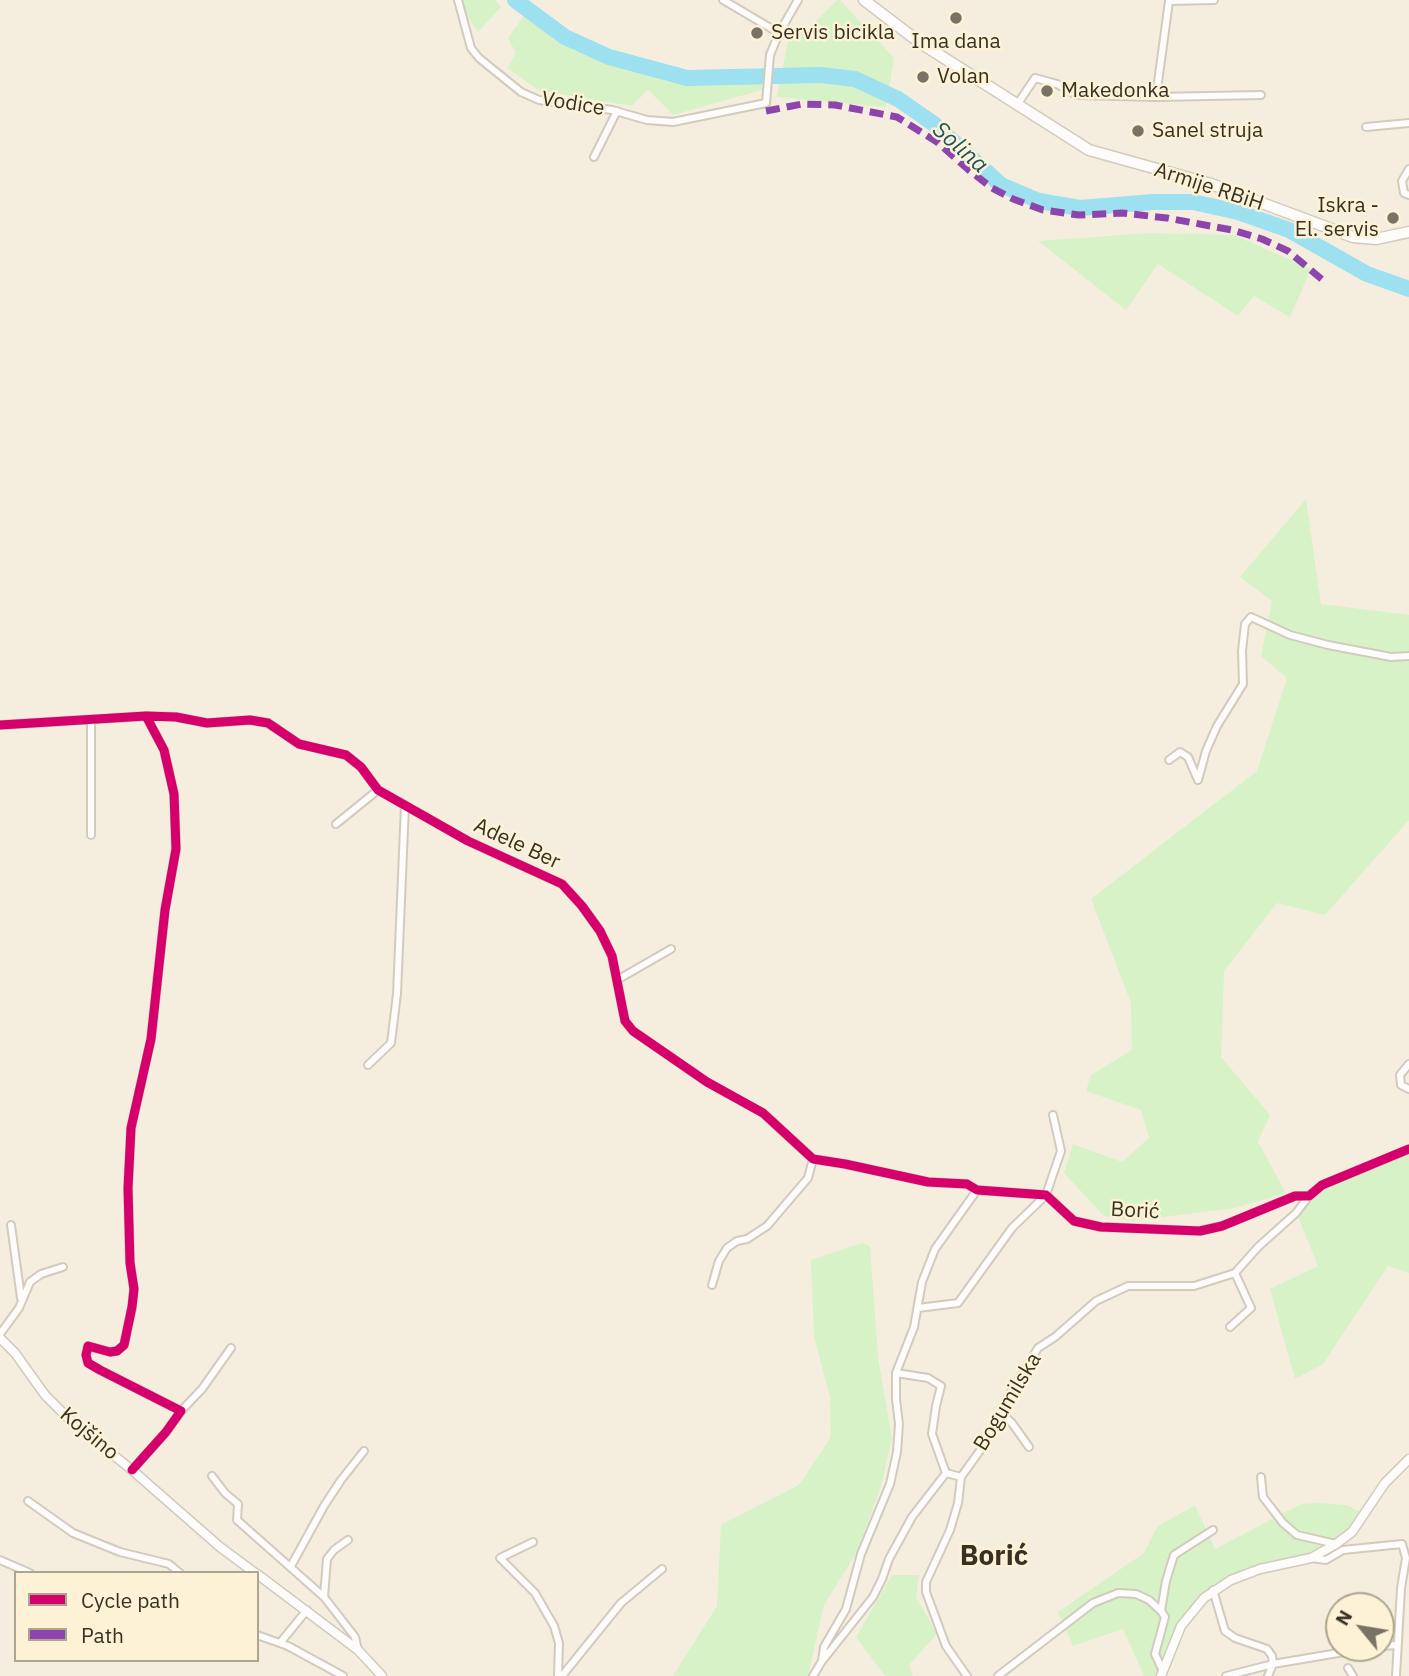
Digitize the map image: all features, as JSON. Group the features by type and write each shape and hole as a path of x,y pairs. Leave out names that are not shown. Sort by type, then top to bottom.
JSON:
{"main road":[{"name":"Armije RBiH","path":"864,0 919,42 1089,150 1211,184 1353,237 1376,239 1409,232"}],"street":[{"name":"Vodice","path":"458,0 471,48 479,58 521,92 539,100 617,111 647,120 673,122 766,99 769,62 779,33"},
{"path":"723,0 779,33 798,0"},
{"path":"1156,97 1169,0 1214,0"},
{"path":"1017,105 1035,78 1057,84 1077,95 1261,95"},
{"name":"Vodice","path":"594,157 617,111"},
{"path":"1366,127 1409,123"},
{"path":"1409,169 1402,181 1404,193 1409,195"},
{"path":"1169,760 1180,752 1188,757 1198,780 1217,726 1243,684 1245,624 1251,617 1290,635 1328,645 1391,657 1409,656"},
{"path":"146,716 164,750 174,794 176,849 165,910 151,1039 131,1128 128,1188 130,1263 134,1289 132,1307 124,1345 117,1351 110,1352 88,1346 86,1355 88,1363 181,1411"},
{"name":"Adele Ber","path":"0,724 146,716 176,717 207,723 250,720 268,723 299,744 346,755 361,767 378,790 468,841 562,884 600,931 612,956 625,1021 633,1031 707,1082 763,1113 813,1160"},
{"path":"91,720 91,835"},
{"path":"336,824 378,790"},
{"path":"368,1065 391,1042 397,995 405,805"},
{"path":"617,980 671,949"},
{"path":"1409,1064 1400,1075 1401,1085 1409,1089"},
{"path":"918,1308 958,1303 1012,1228 1046,1195 1060,1151 1053,1115"},
{"path":"1230,1326 1251,1308 1236,1273 1258,1247 1322,1185 1409,1149"},
{"path":"712,1285 719,1261 727,1248 767,1226 808,1178 813,1160 928,1182 967,1184 978,1191 1046,1195"},
{"path":"822,1661 824,1647 846,1609 861,1554 890,1484 897,1452 899,1424 895,1399 896,1373 914,1327 922,1282 935,1249 978,1191"},
{"name":"Borić","path":"1046,1195 1074,1221 1101,1227 1200,1231 1222,1226 1295,1196 1310,1196"},
{"path":"11,1226 21,1300"},
{"name":"Kojšino","path":"63,1267 41,1274 30,1282 19,1308 0,1336 45,1395 70,1420 252,1571"},
{"name":"Bogumilska","path":"967,1676 946,1646 926,1592 926,1582 950,1530 958,1503 961,1477 1002,1414 1007,1399 1038,1348 1055,1337 1096,1301 1128,1286 1194,1286 1236,1273"},
{"path":"132,1469 202,1390 232,1348"},
{"path":"896,1373 928,1378 942,1386 932,1434 946,1473"},
{"path":"1002,1414 1029,1447"},
{"path":"291,1566 324,1506 364,1451"},
{"path":"1162,1673 1181,1626 1213,1590 1260,1569 1311,1558 1336,1544 1352,1532 1385,1483 1409,1459"},
{"path":"946,1473 961,1477"},
{"path":"813,1676 873,1597 889,1559 912,1517 946,1473"},
{"name":"Kojšino","path":"212,1476 238,1504 237,1520 324,1597 355,1636 358,1650"},
{"path":"1261,1477 1263,1497 1297,1535 1336,1544"},
{"path":"28,1501 73,1533 120,1552 169,1564 178,1571"},
{"path":"1161,1611 1174,1555 1213,1530"},
{"path":"324,1597 327,1559 348,1540"},
{"path":"533,1542 500,1558 535,1592 554,1626 559,1643 560,1676"},
{"path":"1311,1558 1326,1560 1343,1550 1390,1543 1402,1544 1406,1558 1401,1588 1396,1676"},
{"path":"0,1560 25,1571"},
{"path":"560,1676 621,1603 662,1569"},
{"name":"Kojšino","path":"259,1576 358,1650 382,1676"},
{"path":"1213,1590 1225,1631 1267,1649 1272,1656 1273,1664 1268,1676"},
{"path":"998,1676 1093,1603 1118,1593 1136,1594 1149,1601 1165,1617 1155,1654 1162,1673"},
{"path":"280,1643 307,1610"},
{"path":"259,1638 280,1643 342,1676"},
{"path":"1226,1676 1325,1655"},
{"path":"1348,1668 1353,1676"}],"green space":[{"path":"457,0 495,0 501,7 478,32"},
{"path":"840,0 894,58 886,107 777,97 790,31 806,31"},
{"path":"524,16 586,55 669,82 762,84 762,90 673,115 648,90 632,106 540,91 507,68 516,53 508,38"},
{"path":"1150,233 1234,235 1311,269 1290,317 1254,296 1238,316 1158,264 1126,310 1038,241"},
{"path":"1306,499 1321,604 1409,615 1409,820 1325,915 1277,903 1224,971 1221,1057 1270,1115 1258,1142 1286,1193 1234,1208 1131,1221 1104,1216 1064,1173 1073,1144 1122,1162 1149,1138 1141,1110 1086,1091 1091,1075 1132,1050 1131,1003 1091,899 1257,771 1287,678 1261,656 1272,601 1240,577"},
{"path":"1409,1149 1409,1273 1388,1266 1323,1364 1295,1379 1270,1289 1318,1266 1298,1217 1322,1185"},
{"path":"862,1243 870,1246 878,1357 892,1439 881,1486 857,1552 824,1605 808,1676 673,1676 717,1606 721,1525 799,1485 831,1437 830,1398 814,1336 811,1260"},
{"path":"1301,1504 1346,1505 1366,1514 1352,1532 1323,1553 1231,1580 1192,1611 1161,1676 1144,1676 1123,1629 1073,1646 1058,1612 1144,1553 1157,1527 1195,1505 1215,1549"},
{"path":"892,1575 919,1575 916,1597 937,1634 909,1665 913,1676 885,1676 856,1637"}],"waterway":[{"name":"Solina","path":"515,0 565,37 609,57 687,78 821,75 855,79 898,99 934,124 1001,185 1039,201 1080,208 1153,202 1193,202 1238,212 1289,230 1367,274 1409,289"}],"marked path":[{"path":"766,111 802,104 835,105 897,117 937,142 992,188 1013,199 1043,210 1079,215 1122,213 1232,230 1262,239 1288,251 1325,282"}],"cycle path":[{"path":"0,725 146,716 176,717 207,723 250,720 268,723 299,744 346,755 361,767 378,790 468,841 562,884 600,931 612,956 625,1021 633,1031 707,1082 763,1113 813,1159 928,1182 967,1184 977,1190 1046,1195 1074,1221 1101,1227 1200,1231 1222,1226 1295,1196 1309,1196 1322,1185 1409,1149"},
{"path":"132,1470 181,1411 88,1363 86,1355 88,1346 110,1352 117,1351 124,1345 132,1307 134,1289 130,1263 128,1188 131,1128 151,1039 165,910 176,849 174,794 164,750 146,716"}],"place":[{"name":"Ima dana","path":"956,18"},
{"name":"Servis bicikla","path":"757,33"},
{"name":"Volan","path":"923,77"},
{"name":"Makedonka","path":"1047,91"},
{"name":"Sanel struja","path":"1138,131"},
{"name":"Iskra - El. servis","path":"1393,218"}],"district":[{"name":"Borić","path":"994,1557"}]}
